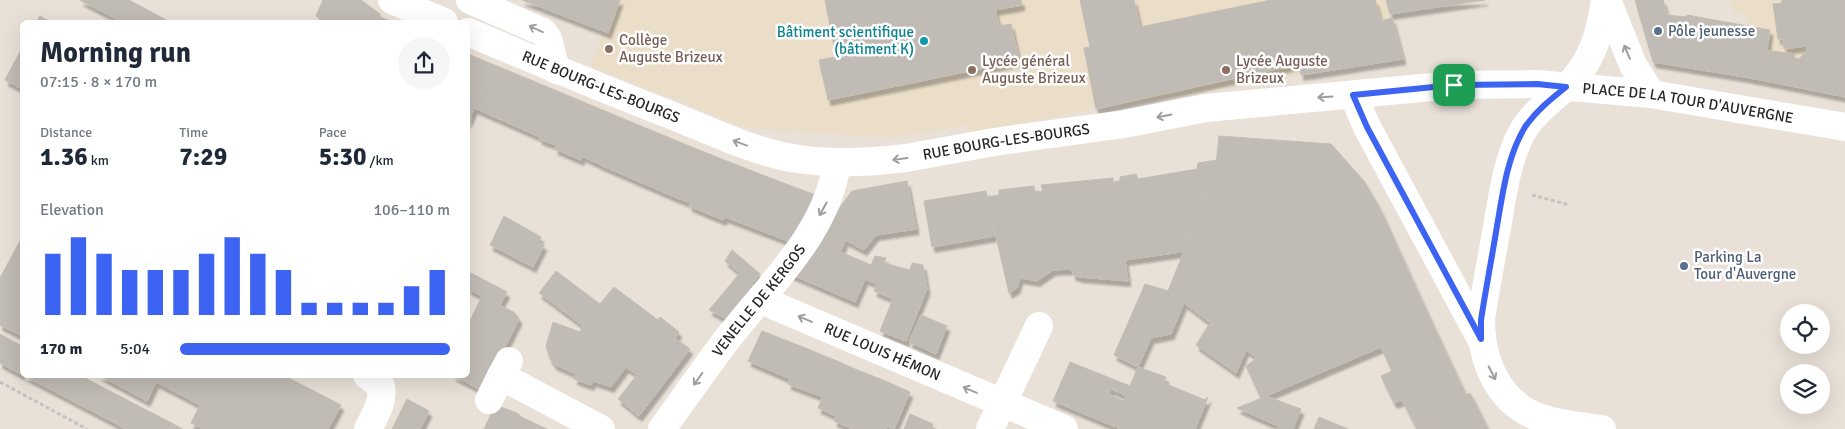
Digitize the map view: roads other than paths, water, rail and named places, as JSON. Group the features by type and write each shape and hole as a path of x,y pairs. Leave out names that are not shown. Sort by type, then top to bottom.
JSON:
{"street":[{"path":"392,0 439,20"},
{"path":"470,0 543,32 548,39 556,70"},
{"path":"1566,87 1588,60 1596,46 1606,0"},
{"path":"1606,0 1633,66 1651,94"},
{"name":"RUE BOURG-LES-BOURGS","path":"470,33 556,70 767,152 805,160 837,163 863,163 906,158 994,142 1124,124 1206,108 1454,85 1537,84 1566,87"},
{"name":"PLACE DE LA TOUR D'AUVERGNE","path":"1602,429 1539,424 1502,391 1487,364 1481,339 1481,320 1505,182 1513,154 1527,125 1547,102 1566,87 1651,94 1845,127"},
{"name":"PLACE DE LA TOUR D'AUVERGNE","path":"1353,95 1367,127 1481,339"},
{"name":"VENELLE DE KERGOS","path":"662,429 726,341 761,300 809,234 829,198 834,185 837,163"},
{"name":"RUE LOUIS HÉMON","path":"761,300 1064,429"},
{"path":"990,429 1039,326"},
{"path":"489,400 505,368 601,429"},
{"path":"368,429 382,399 381,386 371,378"}],"place":[{"name":"Pôle jeunesse","path":"1658,31"},
{"name":"Bâtiment scientifique (bâtiment K)","path":"924,41"},
{"name":"Collège Auguste Brizeux","path":"609,49"},
{"name":"Lycée général Auguste Brizeux","path":"972,70"},
{"name":"Lycée Auguste Brizeux","path":"1226,70"},
{"name":"Parking La Tour d'Auvergne","path":"1684,266"}]}
